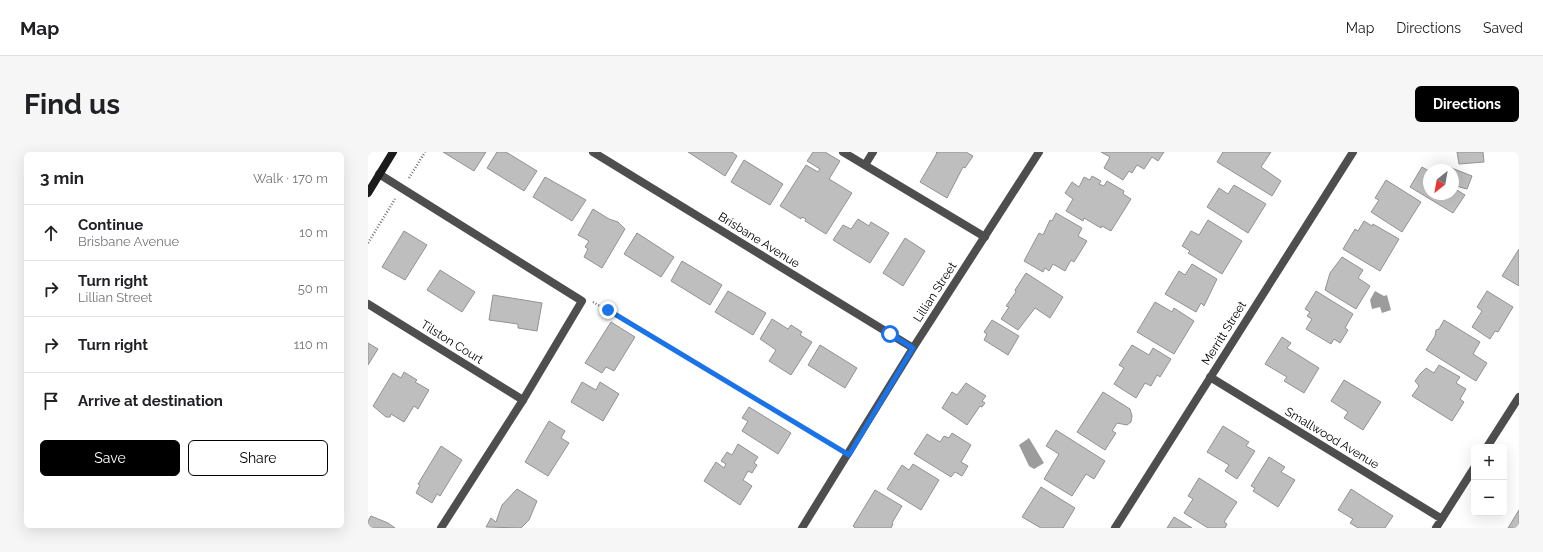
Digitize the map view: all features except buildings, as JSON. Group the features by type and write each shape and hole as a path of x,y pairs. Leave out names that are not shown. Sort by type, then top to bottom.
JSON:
{"street":[{"path":"368,193 393,152"},
{"name":"Brisbane Avenue","path":"593,152 913,348"},
{"path":"843,152 985,237"},
{"path":"865,165 873,152"},
{"name":"Lillian Street","path":"802,528 849,455 913,348 1039,152"},
{"name":"Merritt Street","path":"1115,528 1353,152"},
{"path":"379,174 582,301 522,400 441,528"},
{"name":"Tilston Court","path":"368,304 522,400"},
{"name":"Smallwood Avenue","path":"1210,377 1442,519"},
{"path":"1489,444 1519,396"},
{"path":"1436,528 1471,473"}],"path":[{"path":"582,301 595,302 602,306 849,455"}],"shaded area":[{"path":"1375,291 1384,296 1387,295 1391,310 1382,313 1380,307 1372,309 1370,300"},
{"path":"1029,438 1044,463 1034,469 1029,466 1019,445"}],"route":[{"path":"608,310 849,455 913,348 890,334"}]}
